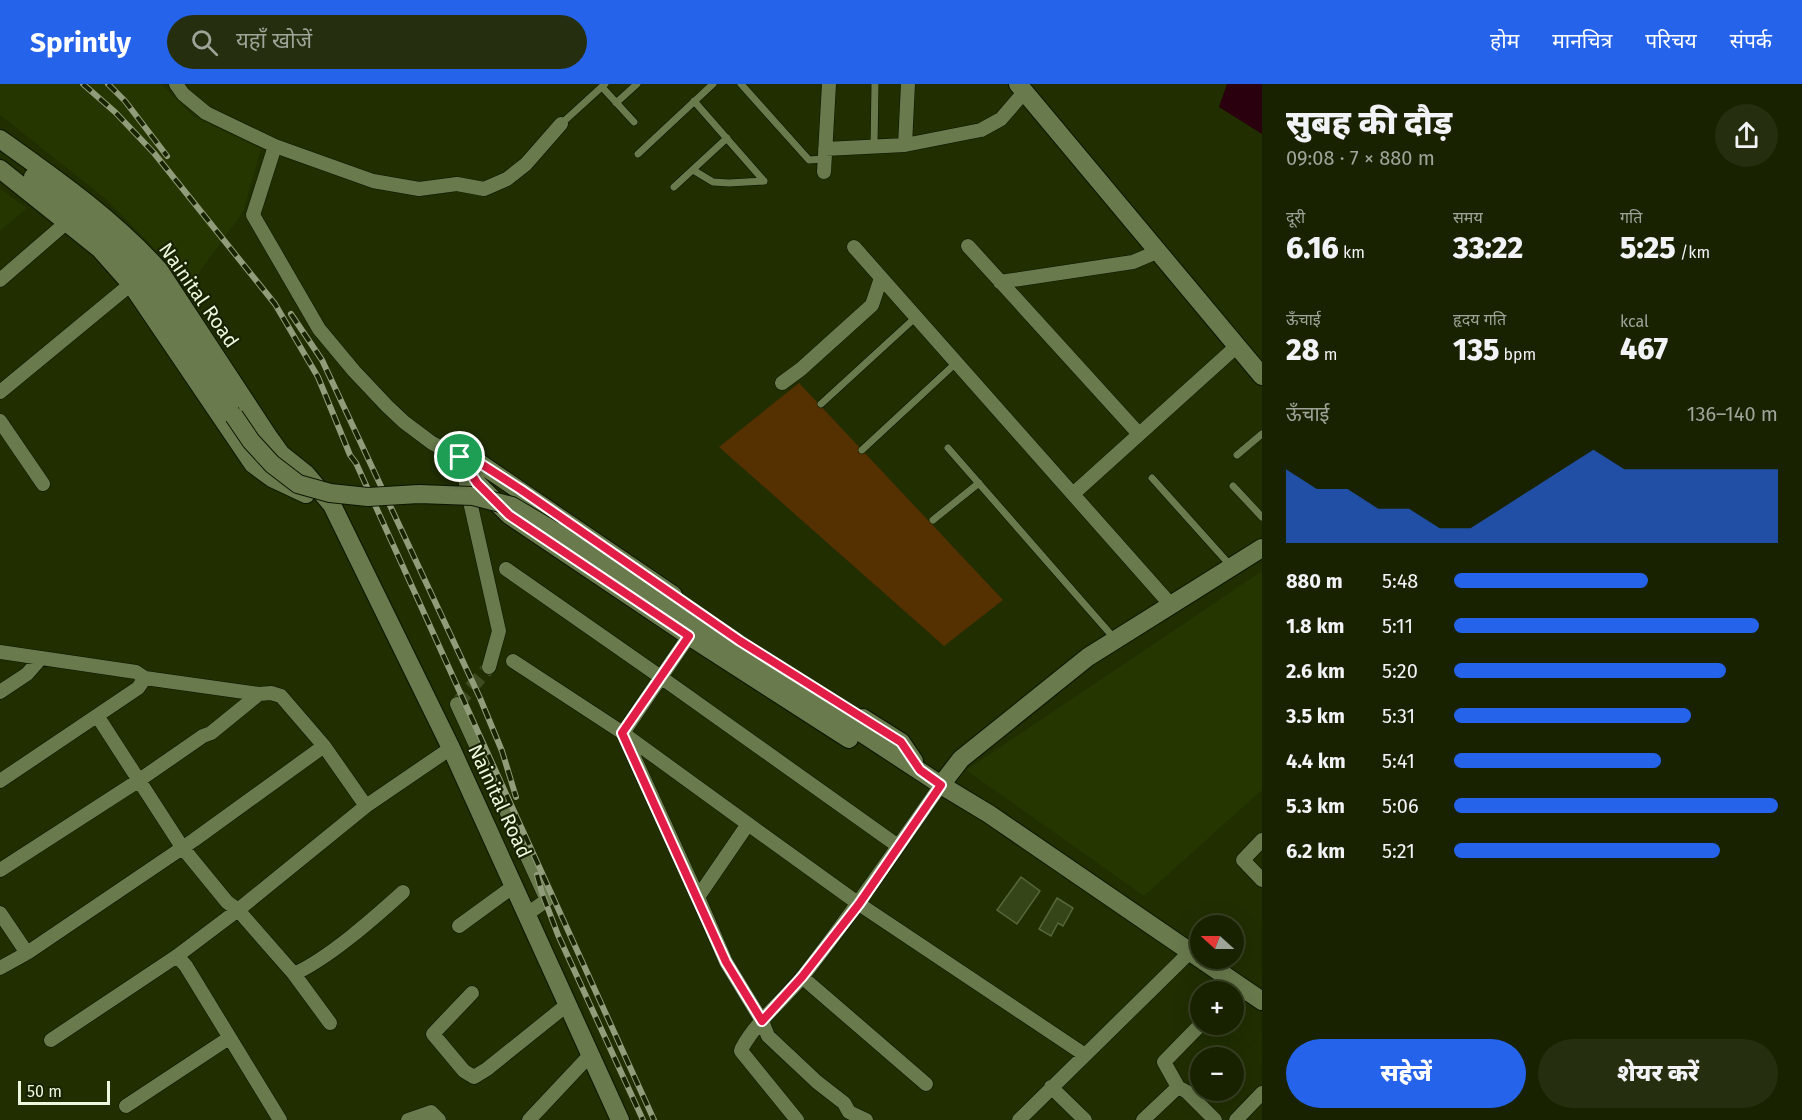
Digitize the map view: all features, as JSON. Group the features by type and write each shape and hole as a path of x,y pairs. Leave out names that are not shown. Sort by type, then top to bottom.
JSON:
{"street":[{"path":"176,84 183,94 206,113 275,146 373,181 419,189 457,184 483,189 507,179 561,124"},
{"path":"829,84 824,160 874,147 904,145 981,130 1001,119 1025,86 1262,376"},
{"path":"904,145 908,84"},
{"path":"275,146 253,215 319,329 387,406 432,443 460,457 475,460 740,641 901,742 920,770"},
{"path":"0,153 67,222 100,249 131,284 253,464 272,478 332,505"},
{"name":"Nainital Road","path":"0,153 99,230 142,273 251,441 272,464 298,484 330,493 368,497 419,494 472,496 513,506 989,814 1226,981"},
{"name":"Nainital Road","path":"0,153 89,204 138,248 164,278 281,454 306,474 332,505 451,748 620,1120"},
{"path":"0,280 67,222"},
{"path":"968,246 1139,434"},
{"path":"854,247 1171,605"},
{"path":"1000,282 1133,262 1159,251"},
{"path":"782,382 801,369 872,305 881,278"},
{"path":"0,392 131,284"},
{"path":"1072,494 1237,346"},
{"path":"0,422 43,484"},
{"path":"460,457 477,483 509,515 689,636 897,769 920,770"},
{"path":"460,457 499,632 489,667"},
{"path":"294,489 306,474"},
{"path":"797,1120 741,1051 744,1042 802,977 859,904 961,759 1088,657 1262,548"},
{"path":"506,569 898,846"},
{"path":"622,733 689,636"},
{"path":"0,652 136,672 145,678 281,696 324,746 366,806"},
{"path":"0,692 27,674 41,658"},
{"path":"513,661 622,733 859,904 1085,1055"},
{"path":"0,781 98,717 138,688 145,678"},
{"path":"0,870 203,736 211,733 259,694"},
{"path":"457,704 547,900 527,914"},
{"path":"98,717 182,848 227,902 238,910 294,974 330,1023"},
{"path":"622,733 726,962 762,1021 768,1036 818,1082 844,1102 845,1116 866,1120"},
{"path":"0,968 27,953 182,848 324,746"},
{"path":"51,1040 177,956 238,910 366,806 451,748"},
{"path":"698,897 748,824"},
{"path":"1262,840 1242,860 1262,880"},
{"path":"459,926 514,886"},
{"path":"294,974 308,968 376,916 403,892"},
{"path":"0,913 27,953"},
{"path":"1019,1120 1189,953"},
{"path":"177,956 186,966 278,1119"},
{"path":"802,977 926,1084"},
{"path":"472,993 433,1034 464,1071 474,1077 568,1004"},
{"name":"Nainital Road","path":"1244,993 1262,1001"},
{"path":"1190,1035 1164,1062 1178,1087 1187,1092 1215,1120"},
{"path":"126,1106 229,1038"},
{"path":"529,1120 591,1054"},
{"path":"1051,1087 1085,1120"},
{"path":"1143,1120 1178,1087"},
{"path":"1236,1120 1262,1093"},
{"path":"408,1120 431,1112 439,1120"}],"lane":[{"path":"616,103 637,84"},
{"path":"638,154 713,84"},
{"path":"741,84 809,160 824,160"},
{"path":"874,147 875,84"},
{"path":"561,124 604,86 634,123"},
{"path":"693,170 713,182 764,181 694,101"},
{"path":"674,187 727,138"},
{"path":"821,404 916,317"},
{"path":"862,450 957,362"},
{"path":"1237,455 1262,434"},
{"path":"948,448 1116,640"},
{"path":"1152,478 1232,567"},
{"path":"933,520 979,483"},
{"path":"1233,486 1262,517"}],"shaded area":[{"path":"0,84 161,84 193,116 261,149 243,212 190,285 107,200 0,115"},
{"path":"1227,84 1262,84 1262,134 1219,107"},
{"path":"0,189 27,208 0,231"},
{"path":"799,383 1003,600 944,646 719,447"},
{"path":"1262,571 1262,790 1144,896 966,770"}],"building":[{"path":"1021,877 1040,891 1017,924 997,910"},
{"path":"1057,898 1073,908 1063,926 1058,923 1051,936 1039,929"}],"tunnel":[{"path":"457,704 489,667"}],"railway":[{"path":"83,84 115,112 154,153 275,304 318,377 350,455 356,463 654,1120"},
{"path":"108,84 125,101 167,156"},
{"path":"291,314 322,360 480,698 502,751 516,797"},
{"path":"537,875 558,935 643,1120"}],"route":[{"path":"460,457 475,460 520,489 740,641 901,742 920,770 941,785 859,904 802,977 762,1021 726,962 622,733 689,636 509,515 477,483 460,457"}]}
